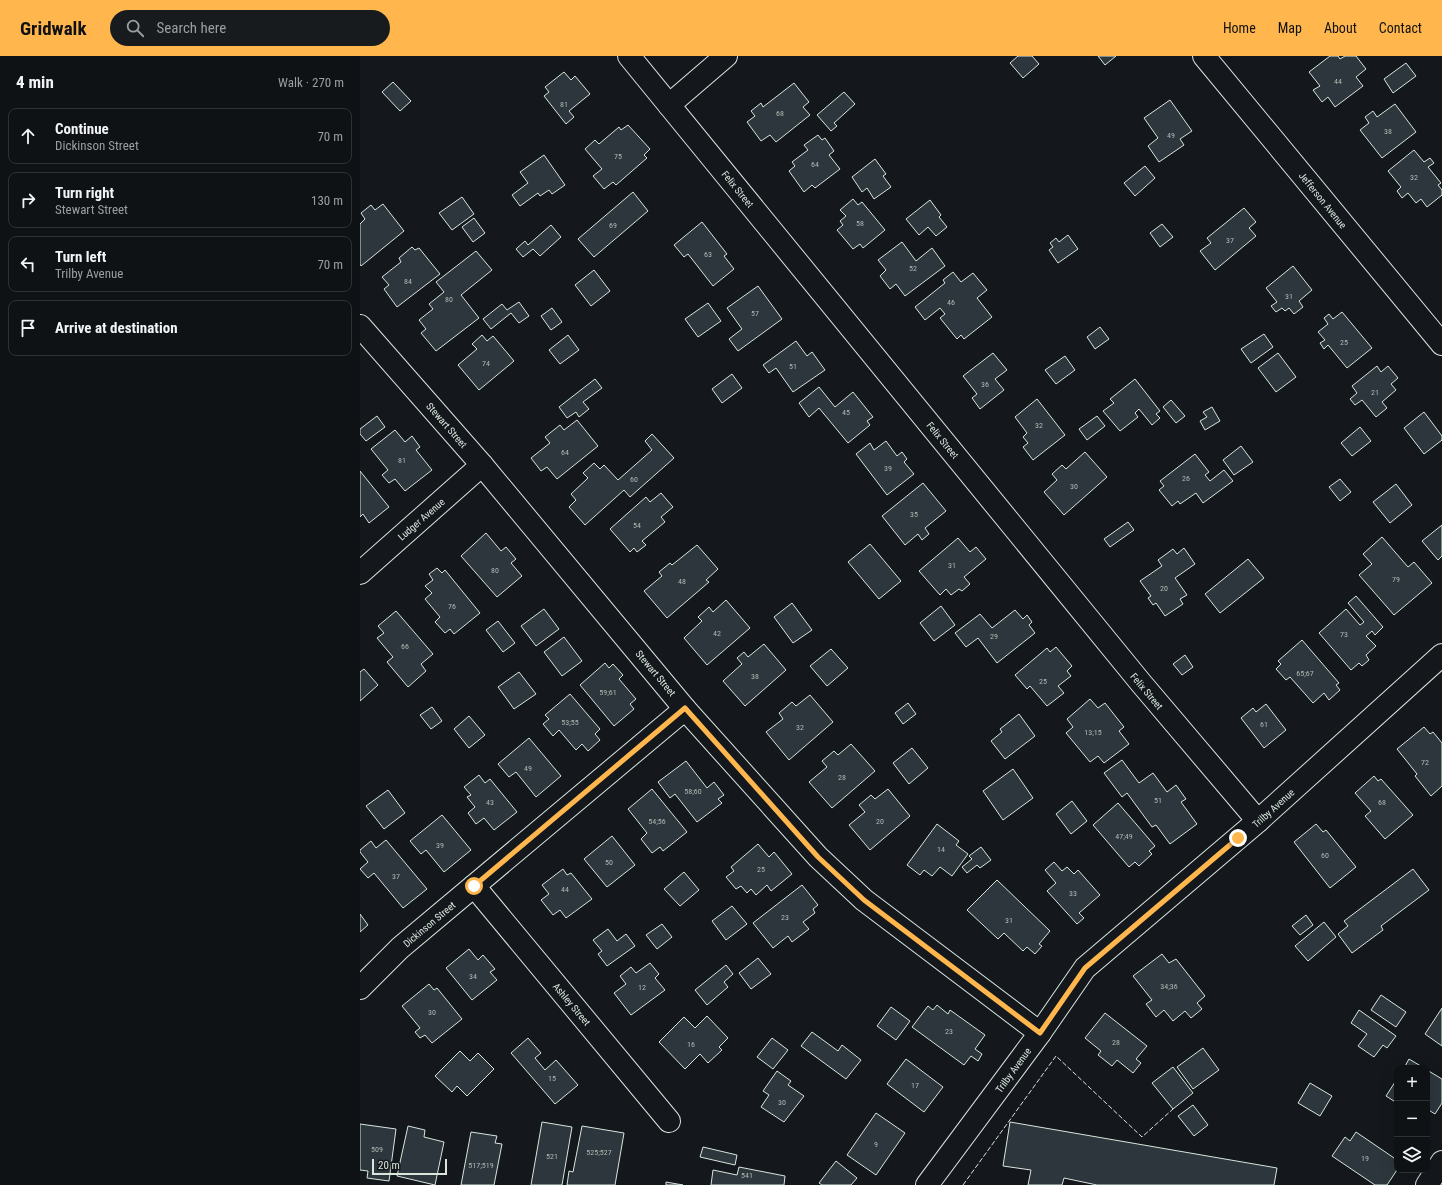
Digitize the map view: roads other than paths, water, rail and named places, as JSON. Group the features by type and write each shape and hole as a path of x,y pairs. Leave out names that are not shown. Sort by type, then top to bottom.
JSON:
{"street":[{"name":"Felix Street","path":"629,56 1141,684 1258,821"},
{"path":"669,105 726,56"},
{"name":"Jefferson Avenue","path":"1204,56 1442,344"},
{"name":"Stewart Street","path":"360,326 482,465 685,708 818,857 864,900 1040,1033"},
{"name":"Ludger Avenue","path":"360,573 482,465"},
{"name":"Trilby Avenue","path":"927,1185 1040,1033 1085,968 1258,821 1442,655"},
{"name":"Dickinson Street","path":"360,988 400,948 685,708"},
{"name":"Ashley Street","path":"474,886 669,1121"},
{"path":"1427,1185 1442,1162"}]}
